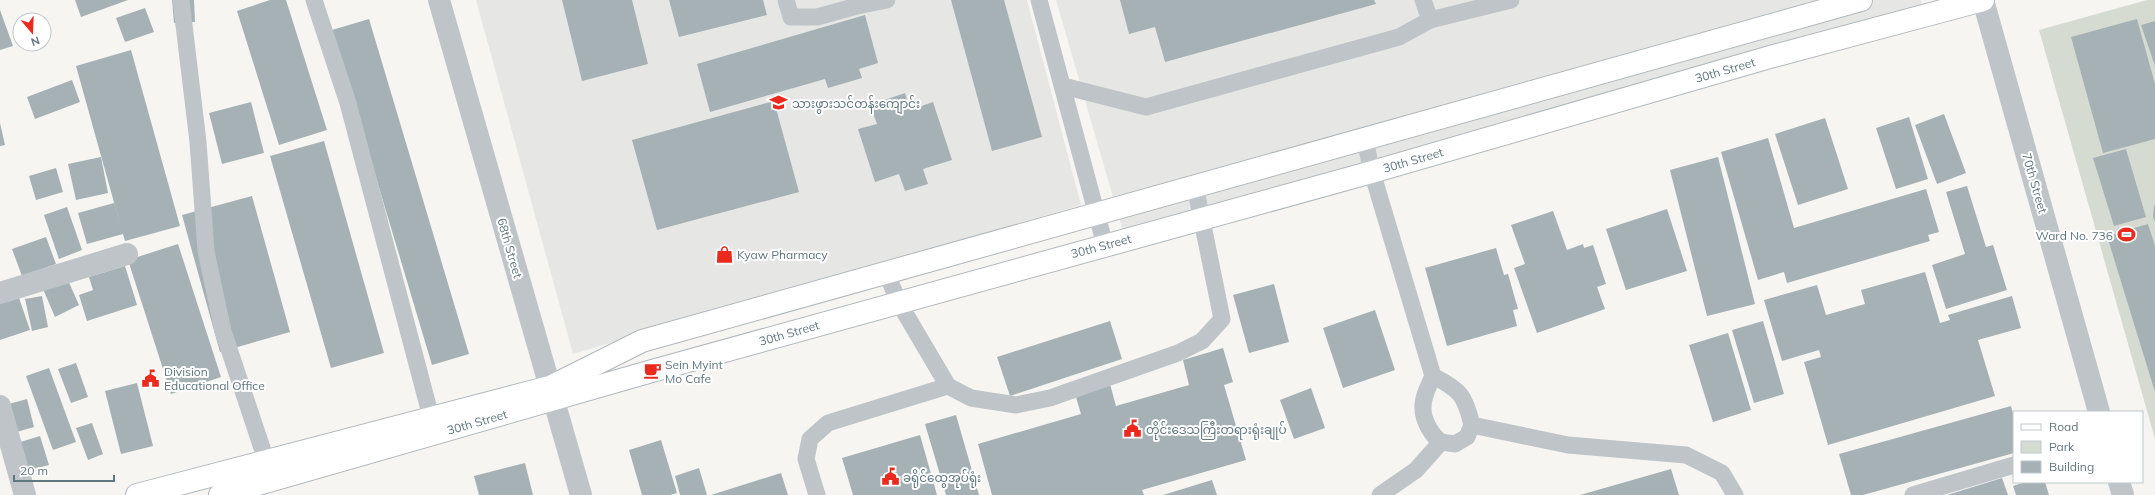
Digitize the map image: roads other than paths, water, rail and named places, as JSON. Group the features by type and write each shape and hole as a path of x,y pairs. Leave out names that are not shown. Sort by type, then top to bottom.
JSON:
{"main road":[{"name":"30th Street","path":"220,495 270,471 431,417 552,394 642,341 1365,140 1861,0"},
{"name":"30th Street","path":"148,494 270,471 552,394 774,338 1105,245 1202,220 1770,57 1983,0"},
{"path":"766,306 774,338"}],"street":[{"name":"68th Street","path":"439,0 581,495"},
{"name":"70th Street","path":"1983,0 2099,411"},
{"path":"0,293 127,254"},
{"path":"0,406 25,495"},
{"path":"2119,483 2123,495"}],"lane":[{"path":"181,0 198,142 206,251 223,331 270,471"},
{"path":"314,0 348,103 431,417"},
{"path":"786,0 792,17 817,17 857,6 887,0"},
{"path":"1039,0 1098,213 1105,245"},
{"path":"1423,0 1430,20"},
{"path":"1063,86 1146,107 1399,37 1430,20 1511,0"},
{"path":"1365,140 1372,172 1433,376 1425,394 1422,409 1428,426 1434,436 1441,442 1455,444 1467,437 1472,426 1462,397 1454,387 1433,376"},
{"path":"886,272 899,303 948,386 972,398 1016,405 1050,398 1114,374 1140,367 1178,353 1202,341 1222,318 1196,186"},
{"path":"817,495 806,459 810,439 828,423 948,386"},
{"path":"1472,426 1568,445 1686,455 1722,473 1735,495"},
{"path":"1380,495 1416,470 1441,442"},
{"path":"1913,495 2013,465"}],"place":[{"name":"သားဖွားသင်တန်းကျောင်း","path":"779,103"},
{"name":"Ward No. 736","path":"2126,235"},
{"name":"Kyaw Pharmacy","path":"724,254"},
{"name":"Sein Myint Mo Cafe","path":"652,371"},
{"name":"Division Educational Office","path":"151,378"},
{"name":"တိုင်းဒေသကြီးတရားရုံးချုပ်","path":"1133,429"},
{"name":"ခရိုင်ထွေအုပ်ရုံး","path":"890,477"}]}
